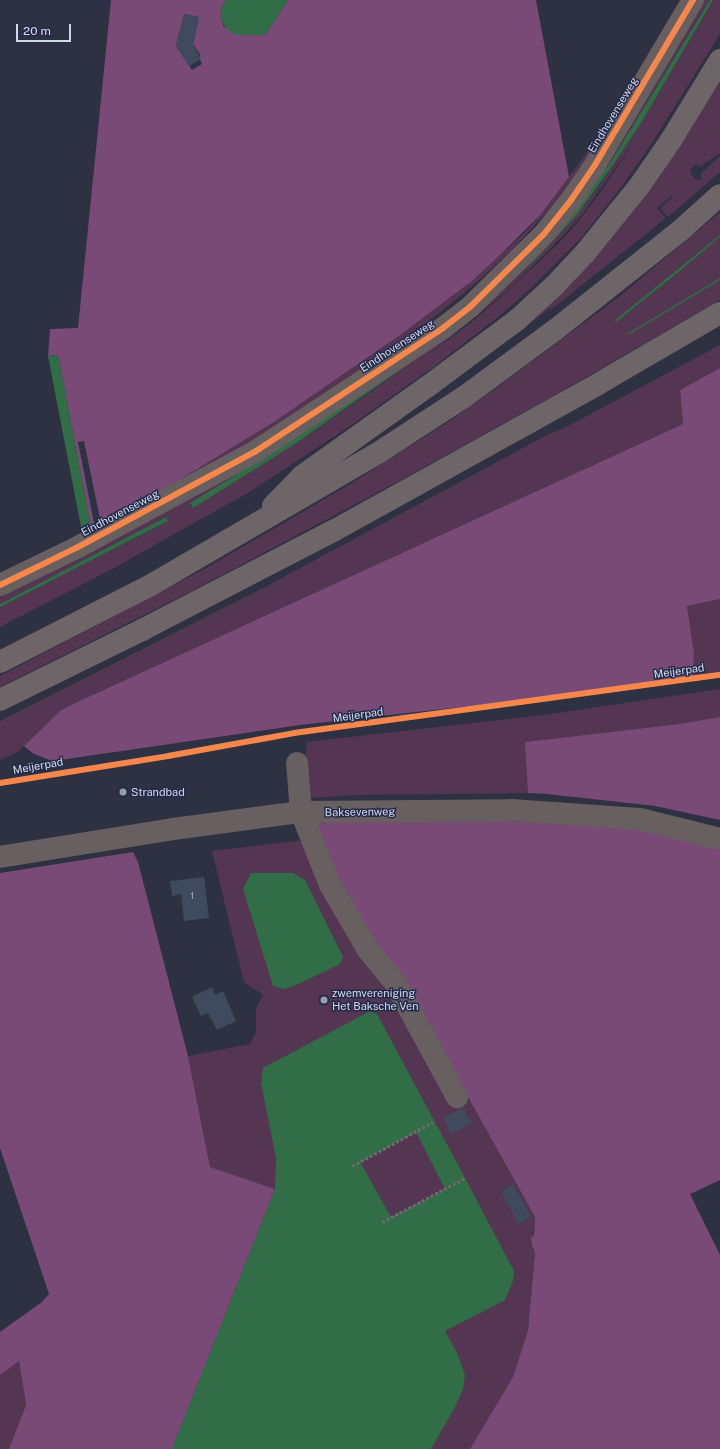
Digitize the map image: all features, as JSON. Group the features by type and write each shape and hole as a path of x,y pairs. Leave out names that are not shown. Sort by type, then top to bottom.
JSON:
{"highway":[{"path":"250,528 302,476 428,387 517,320 554,286 585,252 640,185 671,140 720,60"},
{"path":"0,662 151,585 378,453 464,397 555,330 675,235 720,195"},
{"path":"0,700 142,630 335,530 591,388 720,313"}],"street":[{"name":"Eindhovenseweg","path":"0,585 78,547 256,451 443,328 470,307 539,239 571,200 595,165 693,0"},
{"path":"297,763 301,812 330,885 368,950 395,983 457,1097"},
{"name":"Baksevenweg","path":"0,857 301,812 511,810 640,819 720,839"}],"path":[{"path":"352,1166 434,1122"},
{"path":"382,1222 465,1178"}],"shaded area":[{"path":"111,0 226,0 222,6 221,18 224,27 265,35 288,0 536,0 569,177 541,214 472,281 396,338 274,422 158,493 101,524 84,441 78,442 95,528 82,535 81,527 90,523 58,355 48,356 50,329 78,328","holes":["184,14 199,17 193,44 200,54 202,64 192,70 176,46"]},
{"path":"226,0 288,0 265,35 245,35 233,34 225,27 221,18 222,6"},
{"path":"698,0 710,0 610,163 565,222 277,450 193,507 295,444 369,393 485,306 538,257 577,215 601,183 641,123 713,0 720,0 720,34 652,143 622,186 581,238 530,289 503,313 435,366 353,424 251,491 114,568 0,627 0,607 168,521 166,517 0,604 0,594 362,380 521,254","holes":["634,141 603,189 578,222 557,245 499,299 429,354 507,291 550,249 581,216"]},
{"path":"710,0 713,0 641,123 613,165 577,215 538,257 485,306 437,344 295,444 193,508 190,503 277,450 565,222 610,163"},
{"path":"720,73 720,153 699,167 696,164 690,170 695,179 701,180 701,173 720,156 720,172 668,217 660,208 672,198 671,196 657,208 666,218 552,309 550,308 522,329"},
{"path":"617,108 617,115 556,202 511,251 478,281 437,315 355,374 254,443 158,493 274,422 385,346 472,281 523,234 541,214 581,161"},
{"path":"720,212 720,235 615,320 639,304 720,237 720,278 628,334 720,280 720,300 559,393 397,482 192,591 0,687 0,676 208,567 352,483 448,422 620,296"},
{"path":"720,235 720,237 676,274 616,322 615,320"},
{"path":"720,278 720,280 628,335 627,334"},
{"path":"720,345 720,368 680,390 683,424 75,703 16,753 0,760 0,721 263,588 547,435 568,426"},
{"path":"58,355 90,523 81,527 48,356"},
{"path":"720,368 720,599 687,606 694,653 693,676 541,698 300,725 53,761 34,754 24,746 60,711 75,703 683,424 680,390"},
{"path":"166,517 168,521 0,607 0,604"},
{"path":"720,599 720,671 693,676 694,653 687,606"},
{"path":"720,689 720,717 679,724 526,742 528,793 358,795 308,798 306,742 543,715"},
{"path":"720,717 720,820 655,806 528,793 525,742 679,724"},
{"path":"451,817 655,830 720,845 720,1180 690,1194 720,1255 720,1449 470,1449 513,1377 528,1330 535,1253 531,1238 534,1235 535,1217 405,984 381,959 344,892 314,823"},
{"path":"321,840 405,984 535,1217 532,1245 535,1253 528,1330 513,1377 470,1449 172,1449 275,1189 210,1167 188,1056 250,1044 256,1032 256,1008 263,995 244,982 212,851 296,841"},
{"path":"133,852 138,862 188,1056 210,1167 275,1189 172,1449 9,1449 26,1405 19,1361 0,1375 0,1332 42,1302 49,1294 0,1148 0,873"},
{"path":"251,873 293,873 305,880 343,957 340,964 294,986 283,989 273,986 243,889"},
{"path":"370,1011 377,1014 514,1271 513,1281 505,1300 445,1331 457,1353 465,1375 463,1389 454,1409 431,1449 172,1449 275,1189 276,1158 261,1083 263,1068","holes":["416,1132 445,1189 391,1217 360,1162"]},
{"path":"19,1361 26,1405 9,1449 0,1449 0,1375"}],"building":[{"path":"184,14 199,17 193,44 201,59 189,66 176,46"},
{"path":"204,877 209,918 184,921 181,894 172,896 170,881"},
{"path":"212,987 215,995 223,991 236,1021 217,1030 208,1013 201,1016 192,997"},
{"path":"463,1108 472,1123 451,1134 443,1117"},
{"path":"513,1184 531,1217 518,1224 501,1191"}],"cycle path":[{"path":"0,585 78,547 256,451 443,328 470,307 544,234 571,200 595,165 693,0"},
{"name":"Meijerpad","path":"0,783 168,756 294,733 720,675"}],"place":[{"name":"Strandbad","path":"123,792"},
{"name":"zwemvereniging Het Baksche Ven","path":"324,1000"}]}
